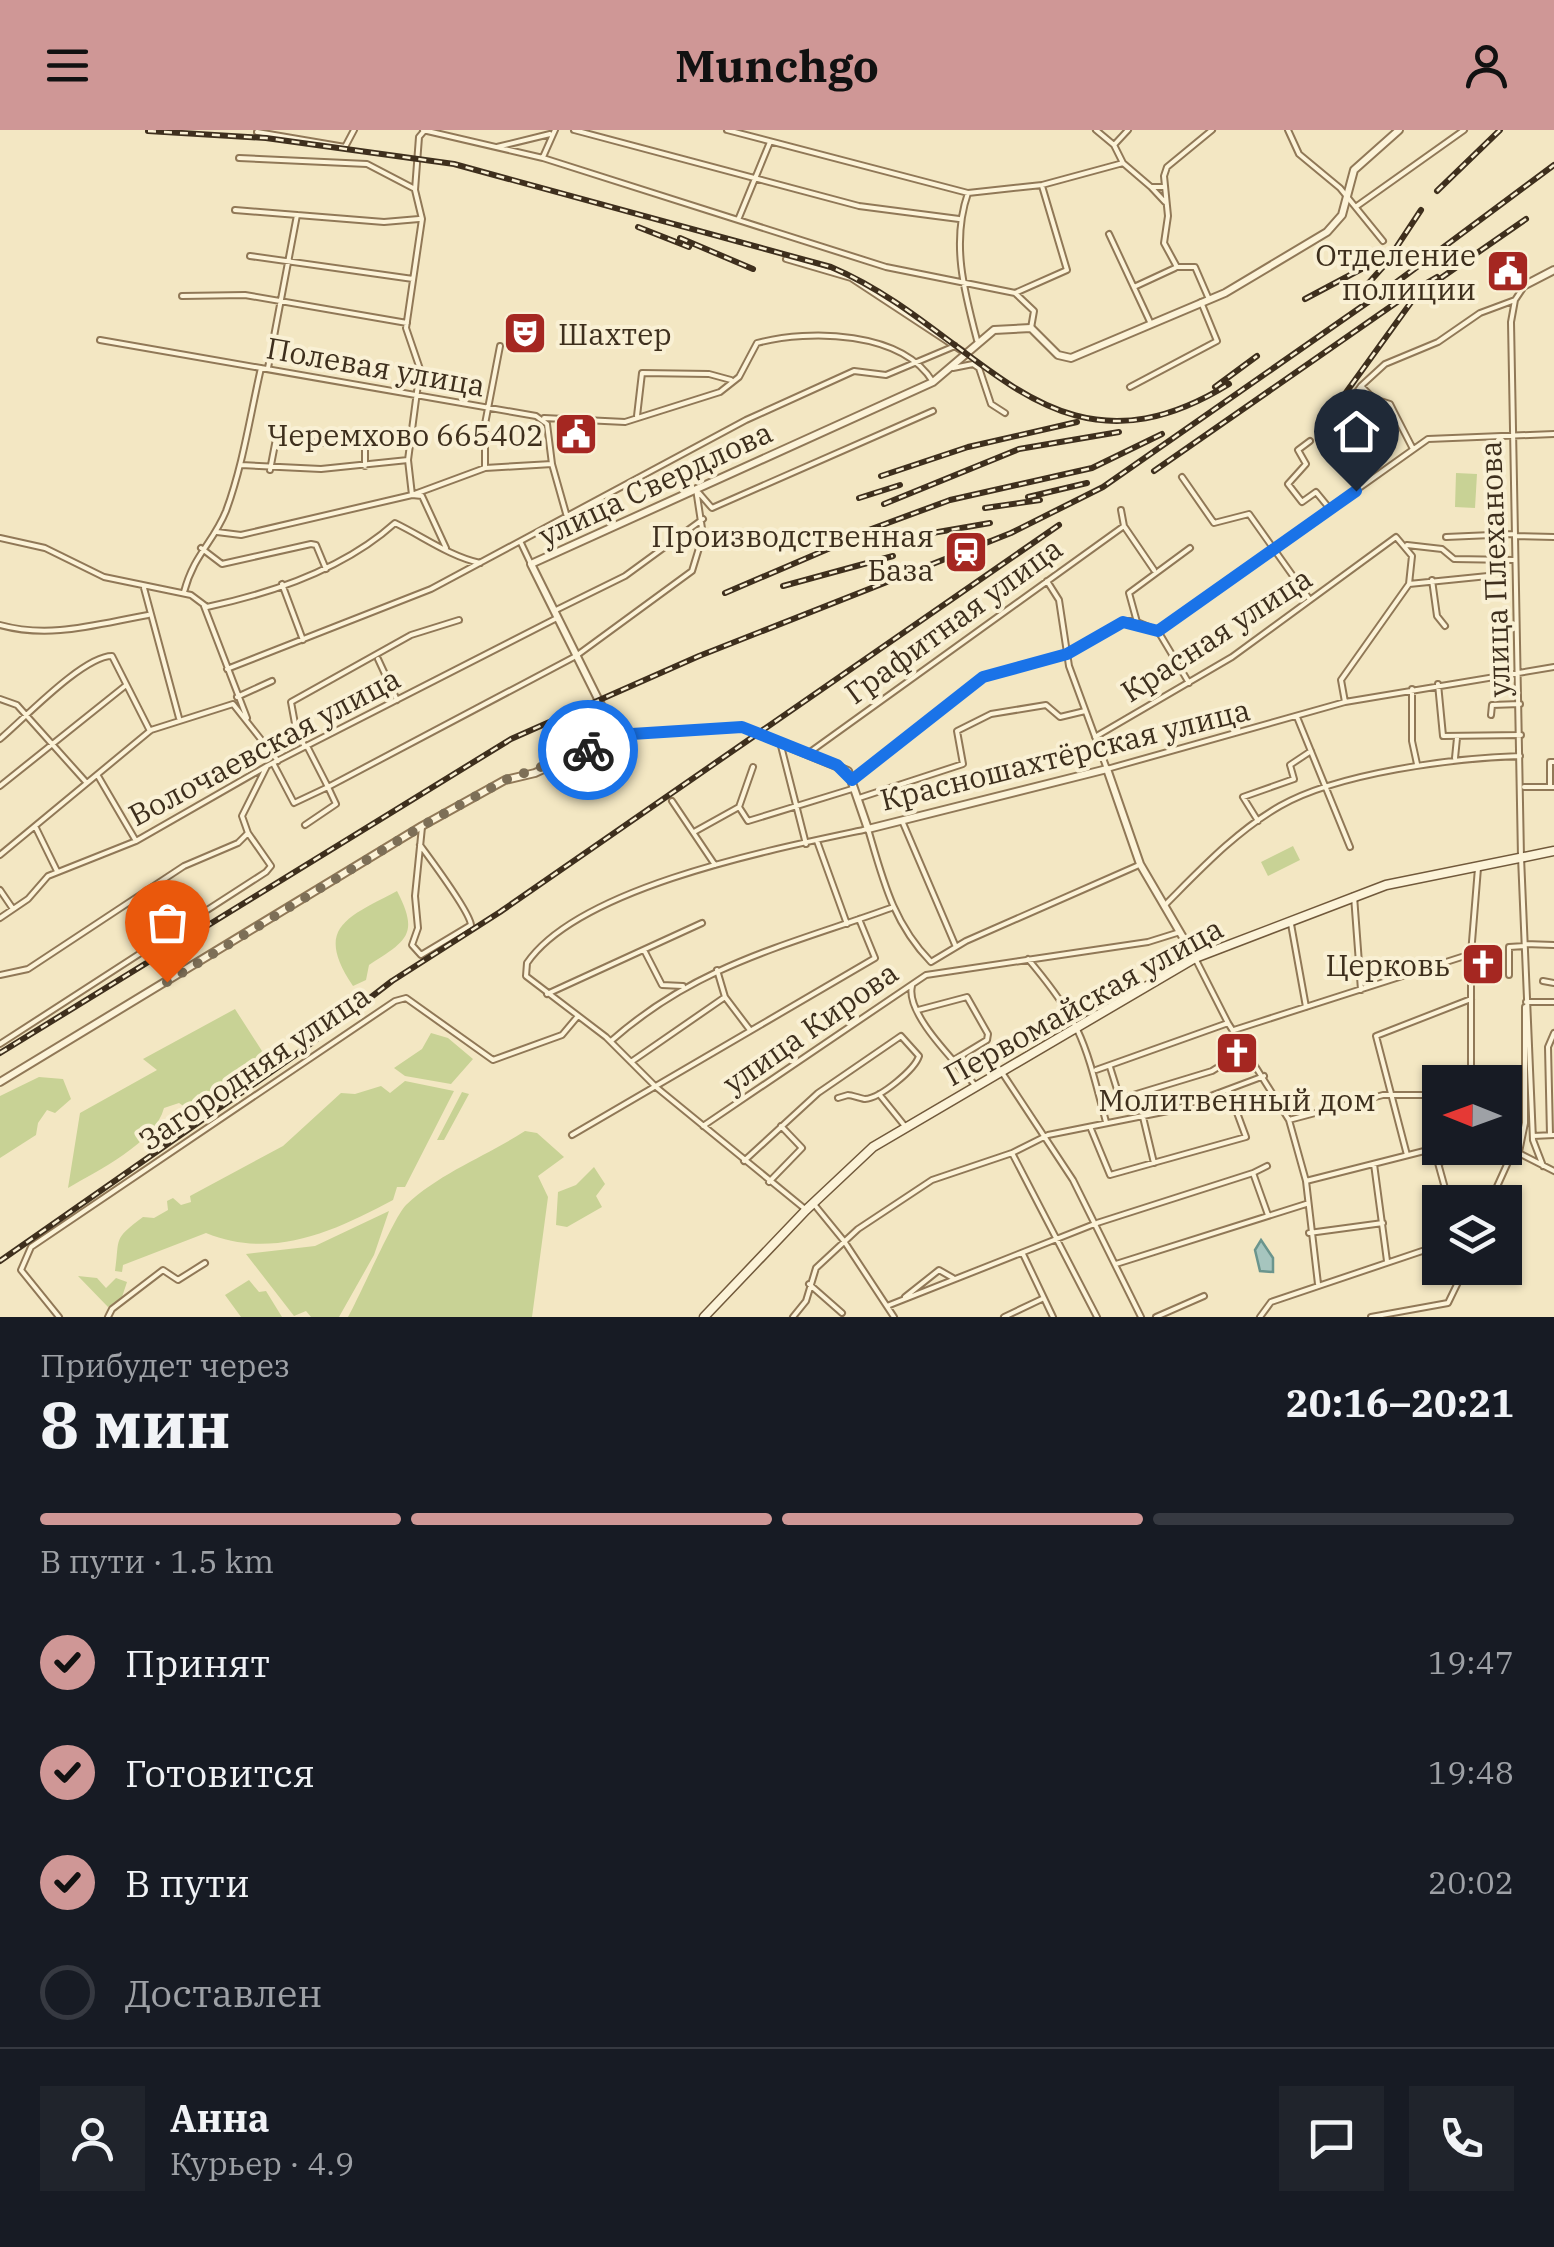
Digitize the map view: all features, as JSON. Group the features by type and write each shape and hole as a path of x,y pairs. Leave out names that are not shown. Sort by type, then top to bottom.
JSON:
{"main road":[{"name":"Первомайская улица","path":"704,1317 846,1169 904,1126 1196,958 1354,896 1478,865 1554,851"}],"street":[{"path":"258,132 344,147 354,130"},
{"path":"412,495 408,460 420,369 406,323 422,219 415,190 419,137 424,130 543,158 836,254 1015,294 1034,311 1030,328"},
{"path":"574,130 859,206 959,219"},
{"path":"726,130 968,192 1042,186 1123,163"},
{"path":"1096,130 1114,145 1123,163 1168,205"},
{"path":"1114,145 1128,130"},
{"path":"1176,268 1164,243 1168,205 1163,187 1167,168 1212,130"},
{"path":"1288,130 1299,154 1317,164 1383,241"},
{"path":"968,192 959,219 963,284 977,340 1010,326 1030,328 1058,355 1070,358 1205,301 1328,232 1342,215 1354,170 1399,130"},
{"path":"1356,207 1464,130"},
{"path":"496,147 553,132"},
{"path":"543,158 553,132"},
{"path":"738,220 770,142"},
{"path":"239,158 367,164 415,190"},
{"path":"1015,294 1067,270 1042,186"},
{"path":"1151,188 1163,187"},
{"path":"235,210 384,222 422,219"},
{"path":"268,369 297,215"},
{"path":"1109,234 1151,324"},
{"path":"250,256 413,279"},
{"path":"786,259 851,278 965,354"},
{"path":"1130,387 1217,341 1195,267 1176,268 1134,287"},
{"path":"1320,443 1361,386 1384,364 1438,342 1480,313 1515,300 1526,285 1554,270"},
{"path":"182,296 245,294 406,323"},
{"name":"улица Плеханова","path":"1515,300 1511,322 1514,535 1526,1002"},
{"path":"637,416 642,373 709,374 731,380 739,377 758,343 782,338 859,340 911,356 932,382"},
{"name":"Полевая улица","path":"100,340 542,418 625,422 720,392 731,380"},
{"name":"улица Свердлова","path":"616,735 554,616 532,564 932,382 953,368 977,340"},
{"path":"484,468 488,410 500,346"},
{"path":"226,670 388,608 480,564 746,420 854,371 878,377 955,346"},
{"path":"953,368 973,364 979,368 991,404 1005,413"},
{"path":"184,593 193,560 217,532 241,465 261,368"},
{"path":"1361,386 1374,399 1390,404 1413,449"},
{"path":"1373,421 1388,410 1394,412"},
{"path":"696,489 712,508 933,411"},
{"path":"542,418 567,517"},
{"path":"1158,631 1436,435 1513,438 1554,434"},
{"path":"270,470 276,439 364,446 364,466"},
{"path":"1310,442 1298,450 1306,464 1288,484 1302,502 1316,492 1330,509"},
{"path":"241,465 270,470 408,460"},
{"path":"217,532 241,535 412,495 484,468 552,464"},
{"path":"1182,476 1214,523 1250,514 1310,601"},
{"path":"0,538 45,548 104,576 184,593 204,606 237,697 294,803 576,656 692,571 698,562 703,519 696,489"},
{"path":"412,495 422,496 448,552"},
{"path":"1121,510 1124,526 1154,570 1153,578 1127,596 1137,622"},
{"name":"Волочаевская улица","path":"0,918 28,899 39,881 136,841 273,763 554,616 625,576 703,519"},
{"path":"204,606 326,569 372,544 395,523 448,552 480,564"},
{"name":"Графитная улица","path":"810,752 1124,526"},
{"path":"1446,537 1554,536"},
{"name":"Красная улица","path":"1094,737 1189,683 1396,537 1407,545"},
{"path":"521,542 532,564"},
{"path":"202,548 222,564 311,544 316,545 326,569"},
{"path":"1407,545 1442,550 1454,559 1515,560"},
{"path":"1345,702 1341,680 1409,584 1412,556 1407,545"},
{"path":"1154,570 1190,548"},
{"path":"1409,584 1488,576"},
{"path":"1046,580 1059,600 1067,654 1084,711 1140,864 1196,958 1228,1024 1290,1120 1306,1181 1309,1233 1318,1284"},
{"path":"1432,580 1437,616 1445,626"},
{"path":"282,584 303,640"},
{"path":"143,586 148,616 172,678 179,718"},
{"path":"0,625 18,631 68,632 148,616"},
{"path":"306,825 336,804 296,728 291,702 377,657 411,634 459,620"},
{"path":"739,807 748,821 854,784 983,677 1067,654 1123,622 1137,622 1158,631 1189,683"},
{"path":"0,739 79,671 112,656 150,731"},
{"path":"377,657 397,700"},
{"name":"Красношахтёрская улица","path":"547,994 526,976 527,963 580,920 714,865 1107,769 1345,702 1554,666"},
{"path":"237,697 272,680"},
{"path":"1438,684 1443,736 1521,735"},
{"path":"0,786 126,685"},
{"path":"1412,689 1412,741 1418,766"},
{"path":"0,700 17,705 86,782"},
{"path":"0,854 150,731 179,718 230,704 252,727"},
{"path":"1492,714 1492,705 1520,704"},
{"path":"859,798 964,764 957,731 991,714 1046,705 1060,717 1084,711"},
{"path":"1297,717 1350,846"},
{"path":"0,1082 422,826 505,780 534,773 616,735 733,726 810,752 848,771 891,908 906,936 931,962"},
{"path":"1455,758 1457,736"},
{"path":"780,742 806,844"},
{"path":"1258,821 1243,797 1294,779 1290,764 1311,750"},
{"path":"1164,906 1226,844 1282,804 1455,758 1521,756"},
{"path":"1522,788 1552,788 1550,762 1554,762"},
{"path":"0,1044 266,872 271,866 248,833 244,806 273,763"},
{"path":"694,832 739,807 753,767"},
{"path":"97,774 136,841"},
{"path":"672,801 714,865"},
{"path":"902,820 956,947"},
{"path":"35,826 57,871"},
{"path":"420,845 470,914 471,925 420,955 412,944 418,928 415,896 420,845 422,826"},
{"path":"0,974 28,969 184,866 238,844 248,833"},
{"path":"816,841 847,924"},
{"path":"926,974 931,962 956,947 1140,864"},
{"path":"1471,1065 1471,954 1478,865"},
{"path":"0,890 13,910"},
{"path":"1354,896 1361,990"},
{"path":"611,1041 652,1005 716,970 891,908"},
{"path":"572,1135 875,958 859,919"},
{"path":"1290,919 1306,1007"},
{"path":"547,994 702,923"},
{"name":"улица Кирова","path":"703,1126 926,974 1148,942 1180,932"},
{"path":"1510,975 1509,947 1554,945"},
{"path":"644,950 662,985 684,986"},
{"path":"1234,1030 1471,954"},
{"path":"1028,959 1056,990 1078,1026 1095,1070 1106,1124"},
{"path":"716,970 726,997 750,1030"},
{"path":"1543,981 1554,984"},
{"path":"912,984 910,996 918,1010 974,1084"},
{"path":"547,994 611,1041 656,1087 769,1182 809,1206 844,1241 894,1317"},
{"path":"918,1010 967,996 988,1034 987,1040 954,1060"},
{"path":"632,1062 726,997"},
{"name":"Загородняя улица","path":"59,1317 21,1270 31,1247 395,1001 406,998 493,1060 562,1035 578,1016"},
{"path":"1408,1155 1376,1036 1472,1000"},
{"path":"1526,1002 1554,1002"},
{"path":"1526,1002 1532,1136 1543,1166"},
{"path":"1522,1132 1526,1002"},
{"path":"1095,1070 1228,1024"},
{"path":"1532,1136 1552,1135 1548,1047 1554,1033"},
{"path":"744,1161 818,1093 905,1037 920,1060 879,1094 862,1100 848,1094 838,1098"},
{"path":"1110,1067 1120,1098 1212,1071 1220,1066 1223,1056 1245,1045"},
{"path":"1000,1070 1048,1136 1141,1317"},
{"path":"792,1317 806,1301 816,1268 844,1241 932,1180 1012,1153 1048,1136 1143,1117 1264,1076"},
{"path":"1090,1127 1110,1175 1246,1137 1229,1091"},
{"path":"879,1094 904,1126"},
{"path":"1290,1120 1383,1095 1422,1096"},
{"path":"1143,1117 1154,1163"},
{"path":"769,1182 802,1148 781,1126"},
{"path":"1306,1181 1422,1151"},
{"path":"1012,1153 1097,1317"},
{"path":"1522,1154 1554,1172"},
{"path":"1374,1164 1387,1261"},
{"path":"887,1306 1096,1223 1267,1166"},
{"path":"1253,1172 1268,1215"},
{"path":"1116,1264 1306,1204"},
{"path":"1309,1233 1383,1223"},
{"path":"1260,1317 1271,1302 1422,1250"},
{"path":"1023,1254 1053,1317"},
{"path":"108,1317 112,1309 164,1270 178,1280 206,1263"},
{"path":"902,1301 939,1270 955,1279"},
{"path":"810,1284 842,1313"},
{"path":"1372,1317 1448,1302 1458,1285"},
{"path":"1156,1317 1204,1296"},
{"path":"1004,1317 1044,1298"}],"green space":[{"path":"1456,473 1477,474 1475,508 1455,507"},
{"path":"1293,846 1300,860 1268,876 1261,862"},
{"path":"397,891 408,918 406,936 369,965 366,980 353,986 336,950 341,927 363,909"},
{"path":"235,1009 262,1051 253,1069 233,1076 235,1085 230,1089 222,1087 188,1109 179,1103 164,1108 137,1144 68,1188 80,1113 157,1070 143,1059"},
{"path":"431,1033 448,1038 473,1059 451,1084 405,1076 394,1068 422,1049"},
{"path":"39,1077 63,1079 71,1099 55,1113 47,1110 38,1123 36,1135 0,1158 0,1096"},
{"path":"405,1081 454,1091 405,1187 397,1187 393,1200 302,1239 255,1244 206,1233 123,1265 122,1272 115,1271 122,1235 143,1217 154,1218 168,1210 167,1201 173,1198 181,1205 191,1202 190,1196 283,1146 341,1093 355,1094 381,1086 390,1093"},
{"path":"462,1092 469,1094 444,1140 437,1140"},
{"path":"525,1131 537,1133 564,1157 538,1176 548,1197 532,1317 348,1317 406,1205 448,1174"},
{"path":"594,1167 605,1184 596,1196 602,1207 567,1227 556,1225 558,1192 576,1185"},
{"path":"389,1211 374,1255 339,1317 311,1317 306,1311 294,1316 246,1254 315,1246"},
{"path":"78,1276 97,1278 106,1288 116,1278 127,1282 122,1297 108,1307"},
{"path":"249,1280 259,1292 266,1291 282,1317 241,1317 225,1295"}],"water":[{"path":"1261,1240 1273,1258 1273,1272 1260,1271 1255,1250"}],"railway":[{"path":"1437,191 1500,130"},
{"path":"148,131 266,138 454,164 831,267 884,295 1019,390 1064,412 1113,421 1167,413 1229,384"},
{"path":"0,1053 511,739 699,656 1011,533 1103,487 1394,284 1554,165"},
{"path":"1388,260 1421,210"},
{"path":"1428,287 1526,219"},
{"path":"638,227 689,247"},
{"path":"680,238 753,269"},
{"path":"1357,296 1399,249"},
{"path":"1305,299 1384,257"},
{"path":"1404,296 1437,277"},
{"path":"1154,471 1413,291"},
{"path":"1342,398 1412,301"},
{"path":"1215,387 1257,356"},
{"path":"881,476 968,447 1077,422"},
{"path":"884,504 1019,449 1119,432"},
{"path":"866,531 950,500 1092,468 1162,434"},
{"path":"1028,497 1087,483"},
{"path":"859,498 900,485"},
{"path":"985,508 1040,500"},
{"path":"857,546 990,523"},
{"path":"0,1261 301,1051 392,981 500,912 1059,525"},
{"path":"725,593 877,528"},
{"path":"783,586 893,556"}],"way so far":[{"path":"167,982 422,826 505,780 534,773 588,750"}],"place":[{"name":"Отделение полиции","path":"1508,271"},
{"name":"Шахтер","path":"525,333"},
{"name":"Черемхово 665402","path":"576,434"},
{"name":"Производственная База","path":"966,552"},
{"name":"Церковь","path":"1483,964"},
{"name":"Молитвенный дом","path":"1237,1053"}],"route":[{"path":"588,750 616,735 742,727 837,765 848,771 852,780 983,677 1067,654 1123,622 1131,620 1158,631 1356,491"}]}
